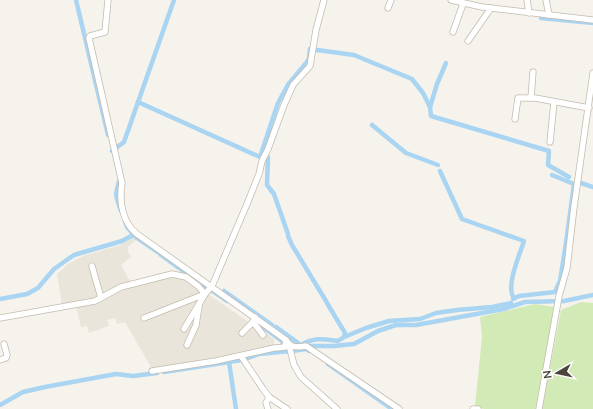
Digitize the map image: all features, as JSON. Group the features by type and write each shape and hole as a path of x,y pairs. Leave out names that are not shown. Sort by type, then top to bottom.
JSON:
{"street":[{"path":"108,0 105,32 90,36 89,38 122,183 120,197 128,225 137,234 212,286 254,320 286,340 289,345 294,364 301,377 337,409"},
{"path":"184,330 205,294 212,286 247,204 259,174 262,161 293,85 310,66 316,30 324,0"},
{"path":"388,8 391,0"},
{"path":"451,0 491,8 593,20"},
{"path":"527,0 529,13"},
{"path":"546,0 549,15"},
{"path":"453,32 466,3"},
{"path":"468,40 491,8"},
{"path":"531,98 533,72"},
{"path":"539,409 559,296 567,268 593,73"},
{"path":"515,119 518,98 531,98 589,108"},
{"path":"550,142 554,102"},
{"path":"92,266 101,298"},
{"path":"0,318 84,303 101,298 121,287 172,274 186,277 198,286 205,294"},
{"path":"144,318 205,294"},
{"path":"187,345 196,324 200,302"},
{"path":"242,333 254,320"},
{"path":"254,320 263,335"},
{"path":"152,371 242,356 274,348 283,348 285,347 286,340"},
{"path":"0,360 6,358 7,355 4,344"},
{"path":"289,345 294,348 306,346 399,409"},
{"path":"242,356 246,366 269,397 287,409"},
{"path":"268,409 266,403 269,397"},
{"path":"473,409 478,409"}],"shaded area":[{"path":"133,237 137,239 128,247 128,252 131,257 121,265 130,281 125,284 178,276 193,284 274,339 274,345 226,356 152,369 125,322 117,324 115,318 107,320 109,326 89,333 87,326 81,327 75,303 62,305 57,274 68,264 83,256 120,245"}],"green space":[{"path":"581,302 593,303 593,409 542,409 561,310"},
{"path":"535,304 554,307 537,409 484,409 475,406 482,337 480,317"}],"waterway":[{"path":"76,0 108,135"},
{"path":"112,151 124,142 174,0"},
{"path":"541,18 593,23"},
{"path":"310,49 354,55 412,79 423,93 430,107 431,116 549,151 548,165 569,177"},
{"path":"309,57 310,49"},
{"path":"291,81 308,60"},
{"path":"430,107 437,84 446,63"},
{"path":"279,101 289,83"},
{"path":"138,102 260,157 278,103"},
{"path":"372,125 406,153 438,165"},
{"path":"268,157 267,185 274,194 288,234"},
{"path":"440,171 462,219 524,241 512,279 511,286 514,298"},
{"path":"552,175 574,184 560,281"},
{"path":"119,181 116,194 121,211"},
{"path":"581,183 593,187"},
{"path":"125,221 127,227 135,236"},
{"path":"0,299 27,294 38,288 54,269 74,255 122,241 133,235"},
{"path":"288,236 326,301"},
{"path":"137,238 159,253"},
{"path":"161,255 207,288"},
{"path":"513,299 519,296 555,292 559,283"},
{"path":"211,290 227,301"},
{"path":"224,291 272,325"},
{"path":"310,346 354,344 378,331 396,325 416,325 504,309 525,302 564,301 593,295"},
{"path":"327,303 345,333 344,337"},
{"path":"276,327 301,345 306,342 323,339 338,341 366,328 389,321 420,319 436,313 492,307 511,303"},
{"path":"262,326 283,342 282,346"},
{"path":"292,351 306,349 309,351"},
{"path":"245,359 259,354 290,351"},
{"path":"164,372 242,360"},
{"path":"229,362 236,409"},
{"path":"328,364 392,409"},
{"path":"0,405 23,392 45,387 116,374 133,376 157,373"}]}
